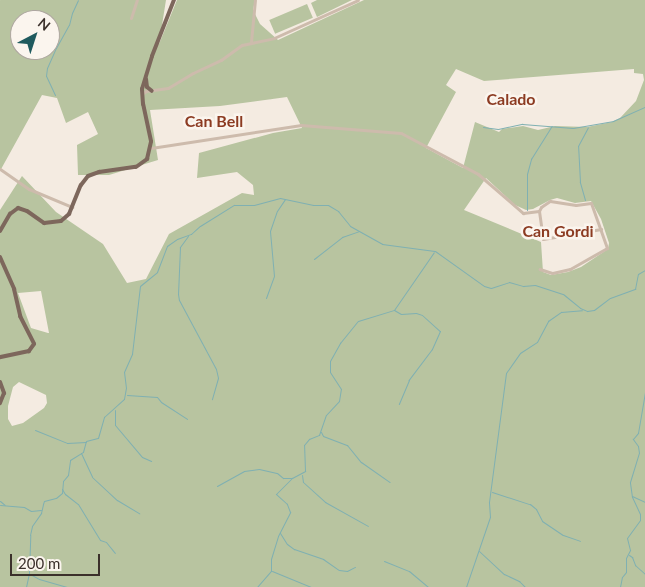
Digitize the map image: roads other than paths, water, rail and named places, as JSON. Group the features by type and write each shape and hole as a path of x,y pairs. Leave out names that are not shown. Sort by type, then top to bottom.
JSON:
{"main road":[{"path":"0,231 10,214 18,208 27,211 41,222 50,224 66,217 81,185 88,176 98,172 138,166 147,159 151,148 143,91 146,74 174,0"},
{"path":"146,74 147,87 152,91"},
{"path":"143,91 152,91"},
{"path":"0,258 14,289 20,316 34,346 29,352 0,356"},
{"path":"0,382 4,395 0,402"}],"street":[{"path":"131,18 137,0"},
{"path":"251,42 254,0"},
{"path":"152,91 164,90 174,85 220,60 242,44 274,38 358,0"},
{"path":"151,148 301,125 401,133 478,174 519,211 529,213 540,211"},
{"path":"0,168 28,189 72,207"},
{"path":"540,269 552,273 570,269 589,260 608,246 602,229 591,203 576,205 550,201 541,207 540,211 543,239 602,229"}],"waterway":[{"path":"55,95 46,76 47,68 69,25 78,0"},
{"path":"483,127 498,129 522,124 573,128 613,121 645,107"},
{"path":"527,210 527,174 531,159 552,126"},
{"path":"585,200 580,182 578,146 588,127"},
{"path":"26,587 29,573 30,535 32,526 41,513 44,501 56,498 62,493 63,481 68,475 70,460 83,452 86,441 98,438 104,417 124,399 126,388 124,372 132,354 140,286 157,272 167,246 177,239 191,234 200,226 234,205 254,205 280,198 313,205 328,205 338,211 350,226 382,244 435,251 484,286 491,288 509,282 523,286 535,285 563,294 580,308 587,311 594,310 610,298 635,289 638,274 645,270"},
{"path":"266,298 274,276 270,231 277,211 285,199"},
{"path":"314,259 342,237 359,231"},
{"path":"188,236 180,247 178,294 179,300 216,369 218,378 212,399"},
{"path":"257,587 271,571 271,559 278,536 290,512 287,504 276,494 292,478 305,471 304,445 309,439 319,435 326,415 339,401 341,389 330,372 330,361 340,343 358,321 394,310 434,252"},
{"path":"394,310 401,314 416,313 422,315 440,331 432,349 409,380 399,404"},
{"path":"466,587 490,517 489,502 506,373 520,353 537,342 548,321 561,312 582,310"},
{"path":"620,587 622,577 626,572 626,558 630,550 627,538 640,520 640,514 632,497 630,482 639,453 638,446 633,439 638,433 645,392"},
{"path":"127,395 157,397 161,402 187,419"},
{"path":"115,410 115,425 142,457 151,461"},
{"path":"35,430 67,443 86,442"},
{"path":"321,432 323,436 347,445 361,462 390,482"},
{"path":"81,453 92,477 117,500 139,513"},
{"path":"217,486 244,471 259,469 277,473 283,478 291,478"},
{"path":"302,475 303,482 325,502 368,526"},
{"path":"62,489 65,494 78,504 100,540 106,542 115,553"},
{"path":"492,492 530,504 536,509 542,521 563,535 580,541"},
{"path":"632,496 645,502"},
{"path":"0,501 5,505"},
{"path":"0,505 24,507 31,511 41,510"},
{"path":"280,533 287,544 294,549 323,559 339,570 347,571 355,567"},
{"path":"479,551 504,574 519,581 525,587"},
{"path":"629,555 632,557 635,565 645,574"},
{"path":"384,561 409,571 428,587"},
{"path":"272,571 311,587"},
{"path":"30,574 39,579 67,587"}],"district":[{"name":"Calado","path":"511,99"},
{"name":"Can Bell","path":"214,121"},
{"name":"Can Gordi","path":"558,231"}]}
